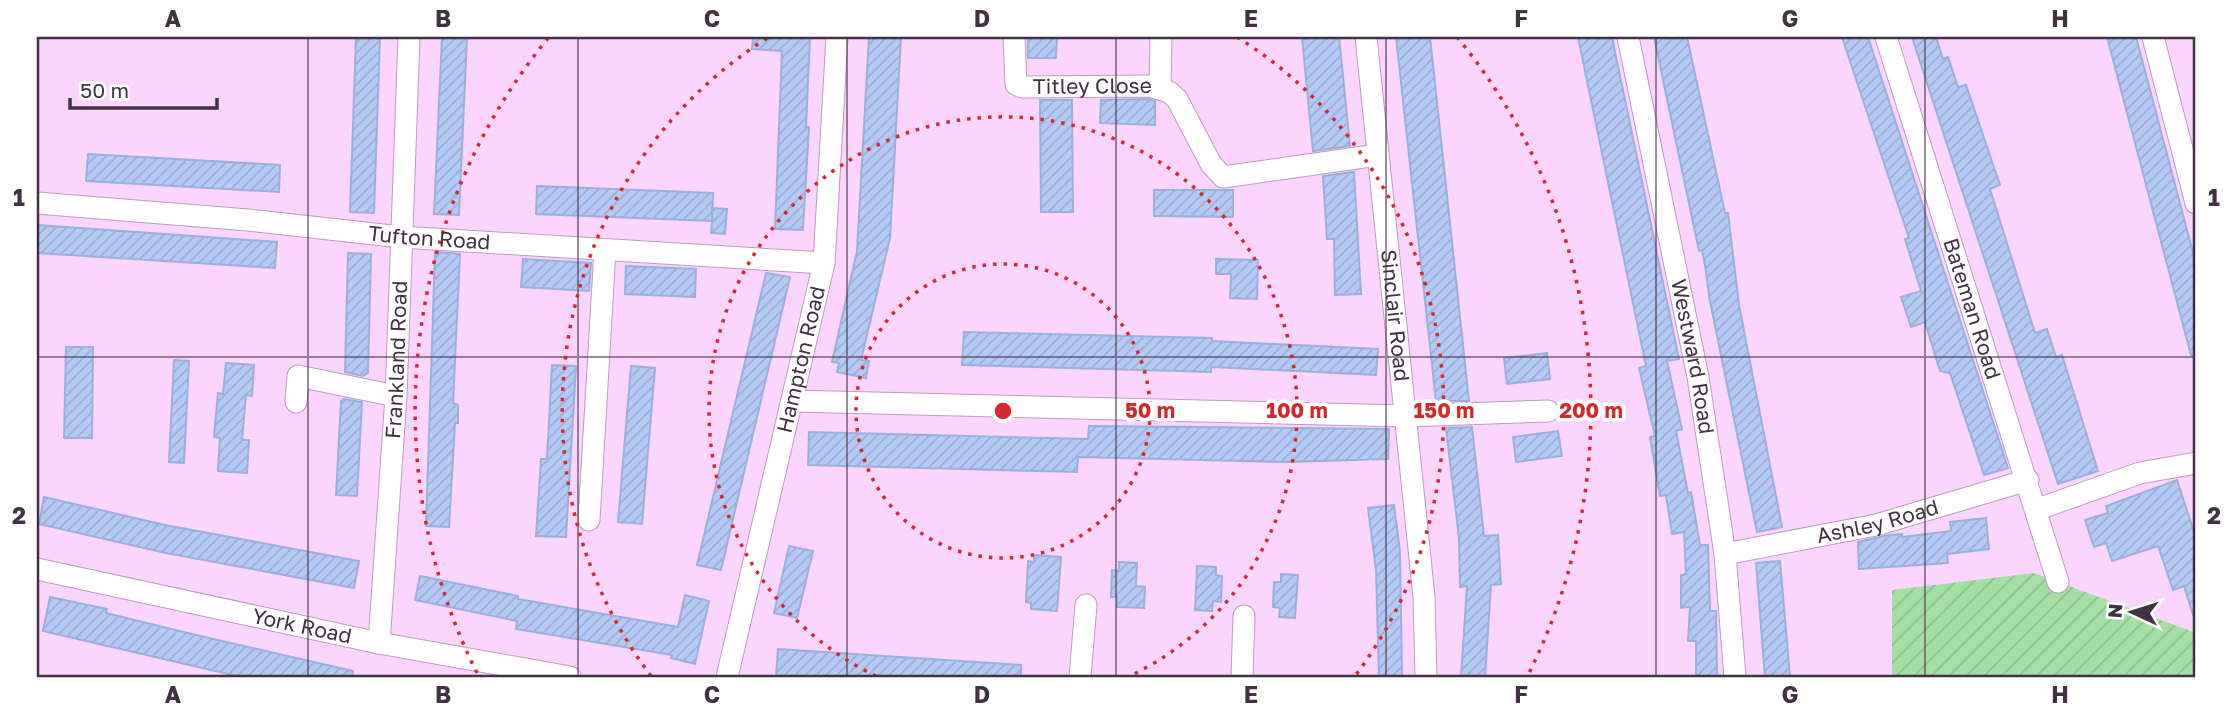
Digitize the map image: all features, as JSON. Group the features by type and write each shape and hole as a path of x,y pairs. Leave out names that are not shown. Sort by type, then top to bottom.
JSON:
{"street":[{"name":"Frankland Road","path":"379,643 396,396 409,37"},
{"name":"Hampton Road","path":"727,677 824,262 838,37"},
{"name":"Titley Close","path":"1014,37 1016,85 1160,88 1177,99 1211,164 1223,177 1378,155"},
{"path":"1160,88 1161,37"},
{"name":"Sinclair Road","path":"1366,37 1424,597 1426,677"},
{"name":"Westward Road","path":"1628,37 1698,377 1725,554 1735,677"},
{"name":"Bateman Road","path":"1886,37 2038,509 2058,582"},
{"path":"2153,37 2196,203"},
{"name":"Tufton Road","path":"37,204 248,220 401,237 824,262"},
{"path":"589,520 605,250"},
{"path":"296,402 298,376 396,396"},
{"path":"792,401 1406,416 1548,411"},
{"path":"2038,509 2140,473 2196,463"},
{"name":"Ashley Road","path":"1725,554 1876,525 2028,480"},
{"name":"York Road","path":"37,569 379,643 540,674 570,677"},
{"path":"1080,677 1086,605"},
{"path":"1241,677 1244,616"}],"green space":[{"path":"2034,573 2196,633 2196,677 1892,677 1892,590"}],"building":[{"path":"356,37 380,37 374,213 350,212"},
{"path":"442,37 467,37 459,215 434,214"},
{"path":"753,37 810,37 806,127 809,127 803,230 775,229 782,51 752,49"},
{"path":"869,37 901,37 890,238 861,360 869,361 866,378 837,372 839,363 832,362 857,251"},
{"path":"1028,37 1057,37 1056,58 1028,58"},
{"path":"1302,37 1339,37 1350,146 1313,151"},
{"path":"1396,37 1430,37 1469,401 1436,401"},
{"path":"1578,37 1612,37 1679,359 1667,361 1682,429 1676,431 1688,493 1691,492 1700,545 1708,545 1710,611 1716,611 1717,677 1696,677 1696,641 1688,641 1690,607 1681,608 1681,575 1686,574 1684,532 1672,534 1666,495 1660,496 1650,437 1655,436 1639,368 1646,366"},
{"path":"1654,37 1687,37 1725,213 1728,213 1739,305 1782,527 1757,532 1702,250 1699,251"},
{"path":"1842,37 1868,37 2008,468 1984,475 1950,373 1940,371 1925,322 1911,327 1901,297 1921,291 1905,239 1909,238"},
{"path":"1912,37 1936,37 1943,59 1948,57 1958,87 1966,85 2000,185 1990,189 2035,333 2047,329 2056,357 2062,355 2098,471 2058,484"},
{"path":"2107,37 2136,37 2196,264 2196,355 2191,355"},
{"path":"1040,100 1072,100 1073,212 1041,212"},
{"path":"1101,100 1155,101 1155,125 1100,123"},
{"path":"88,154 280,165 279,192 86,181"},
{"path":"1354,172 1361,294 1335,295 1334,239 1327,239 1323,176"},
{"path":"537,186 713,193 712,208 727,209 725,234 711,233 712,221 536,214"},
{"path":"1154,190 1233,190 1233,217 1154,216"},
{"path":"37,225 277,242 275,268 37,253"},
{"path":"435,252 460,254 453,403 458,405 458,423 455,423 449,527 426,526"},
{"path":"348,253 371,254 368,373 363,376 345,372"},
{"path":"523,259 591,263 589,291 521,287"},
{"path":"1216,259 1258,260 1257,299 1230,298 1231,274 1216,274"},
{"path":"626,266 696,269 695,297 625,294"},
{"path":"766,273 790,277 721,570 697,565"},
{"path":"964,332 1212,338 1212,341 1378,349 1376,375 1211,367 1211,372 962,365"},
{"path":"66,347 93,347 92,438 64,438"},
{"path":"1547,353 1550,379 1507,384 1504,358"},
{"path":"174,360 189,361 184,463 169,462"},
{"path":"226,363 254,365 252,396 246,395 242,440 249,440 247,473 218,471 220,438 214,437 218,393 223,394"},
{"path":"552,365 576,366 566,537 536,536 541,459 547,459"},
{"path":"631,366 655,368 642,524 618,522"},
{"path":"344,399 362,402 357,496 336,495 341,401"},
{"path":"1089,426 1389,429 1388,459 1285,462 1078,457 1077,472 808,465 809,432 1088,439"},
{"path":"1472,427 1484,536 1498,535 1501,584 1491,585 1485,677 1461,677 1467,586 1460,587 1459,538 1446,428"},
{"path":"1558,431 1562,456 1516,462 1513,437"},
{"path":"2177,480 2196,538 2196,614 2193,615 2184,586 2173,590 2158,546 2112,561 2106,543 2094,547 2085,520 2108,513 2106,506"},
{"path":"44,497 165,525 359,561 354,588 166,553 39,524"},
{"path":"1394,505 1400,552 1402,677 1379,677 1376,570 1368,508"},
{"path":"1986,518 1989,549 1947,554 1948,563 1859,569 1858,542 1889,535 1902,534 1902,537 1951,531 1950,522"},
{"path":"789,546 813,551 797,618 774,613"},
{"path":"1034,555 1061,557 1057,611 1031,609 1031,603 1026,602 1028,561 1034,562"},
{"path":"1780,561 1790,677 1765,677 1756,563"},
{"path":"1119,562 1137,563 1136,586 1145,587 1144,608 1117,607 1117,597 1111,597 1112,570 1119,571"},
{"path":"1197,566 1216,567 1216,575 1222,576 1221,602 1213,601 1212,611 1195,610"},
{"path":"1281,574 1298,575 1295,618 1279,617 1280,608 1273,607 1274,582 1281,582"},
{"path":"420,576 518,596 518,599 678,627 685,595 709,601 695,664 671,658 672,655 516,629 517,621 415,600"},
{"path":"50,597 107,609 106,613 196,635 353,671 352,677 241,677 43,631"},
{"path":"778,649 1021,665 1021,677 776,676"}]}
